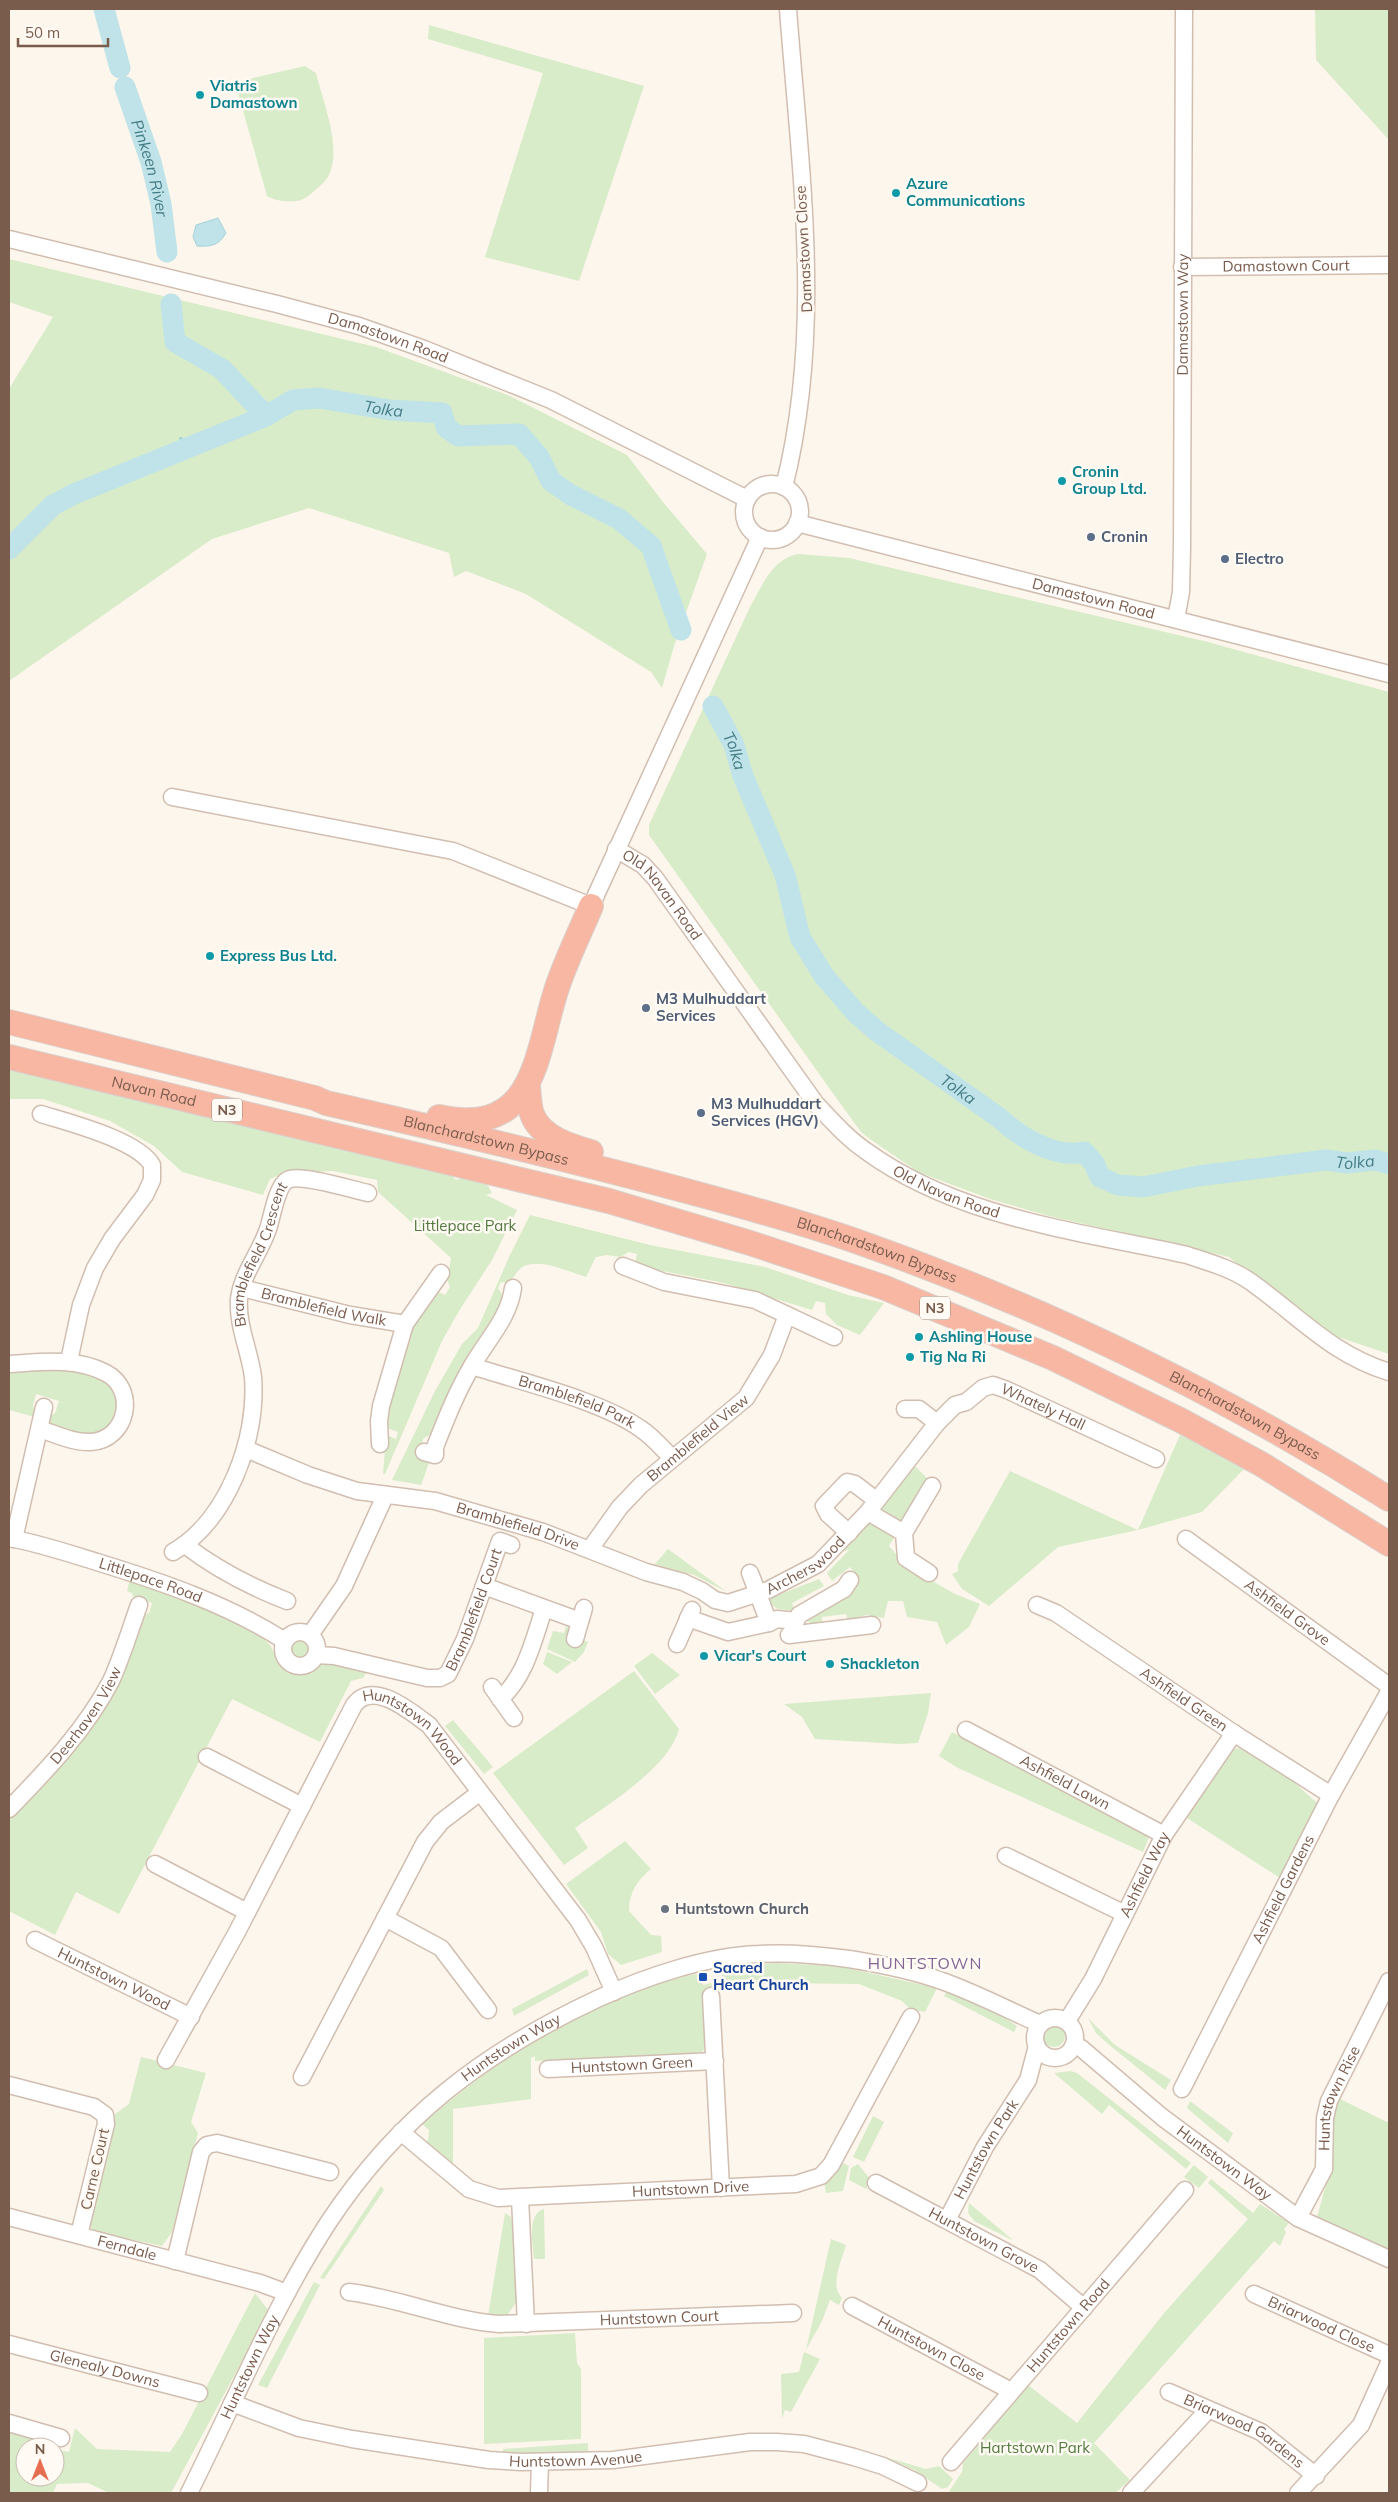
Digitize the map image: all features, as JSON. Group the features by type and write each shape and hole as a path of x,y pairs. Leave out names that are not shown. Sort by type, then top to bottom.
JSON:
{"highway":[{"path":"591,906 555,992 528,1086 532,1115 541,1128 556,1139 582,1150 736,1195 867,1237 982,1281 1063,1323"},
{"name":"N3","path":"9,1022 315,1098 326,1103"},
{"name":"Navan Road","path":"9,1057 445,1160"},
{"path":"326,1103 384,1105 450,1120 472,1120 496,1116 505,1112 528,1086"},
{"name":"Blanchardstown Bypass","path":"326,1103 519,1148 734,1204 862,1243 970,1284 1063,1323 1176,1378 1292,1441 1389,1499"},
{"name":"Blanchardstown Bypass","path":"445,1160 671,1218 882,1286 1054,1358 1182,1421 1261,1464 1389,1544"}],"street":[{"name":"Damastown Close","path":"784,487 793,452 802,392 807,323 805,244 788,9"},
{"name":"Damastown Way","path":"1176,619 1182,592 1184,9"},
{"name":"Damastown Road","path":"9,239 359,326 424,349 551,400 747,499"},
{"name":"Damastown Court","path":"1182,266 1389,264"},
{"path":"770,484 784,487 798,501 800,512 797,523 785,536 770,540 760,538 751,530 746,522 744,511 747,499 759,487 770,484"},
{"name":"Damastown Road","path":"797,523 1389,674"},
{"path":"172,797 453,851 591,906 760,538"},
{"name":"Old Navan Road","path":"616,849 643,864 655,878 816,1104 846,1136 879,1160 925,1187 1024,1220 1187,1255 1212,1263 1250,1281 1323,1340 1368,1366 1389,1372"},
{"path":"42,1114 90,1129 140,1152 152,1165 152,1180 145,1195 112,1239 95,1268 75,1329 69,1361"},
{"name":"Bramblefield Crescent","path":"287,1601 179,1548 206,1523 220,1503 236,1474 246,1449 253,1419 254,1399 249,1354 240,1314 242,1288 268,1231 282,1185 288,1179 301,1178 368,1193"},
{"path":"623,1266 664,1282 755,1300 787,1315 822,1323 834,1337"},
{"name":"Bramblefield Walk","path":"384,1437 379,1421 384,1394 404,1324 441,1273"},
{"name":"Bramblefield Walk","path":"242,1288 350,1315 404,1324"},
{"path":"424,1452 435,1454 435,1447 472,1366 512,1302 513,1288"},
{"name":"Bramblefield View","path":"590,1548 633,1492 746,1398 772,1355 787,1315"},
{"path":"9,1364 69,1361 106,1373 117,1381 123,1389 125,1400 123,1420 110,1436 91,1442 82,1442 40,1429"},
{"name":"Bramblefield Park","path":"472,1366 571,1398 629,1421 654,1439 672,1458"},
{"name":"Whately Hall","path":"937,1422 955,1405 966,1402 983,1388 993,1385 1156,1458"},
{"path":"11,1538 44,1407"},
{"path":"906,1409 919,1409 937,1422"},
{"name":"Archerswood","path":"646,1572 688,1584 722,1603 732,1602 792,1579 818,1564 849,1533 937,1422"},
{"name":"Bramblefield Drive","path":"246,1449 334,1484 384,1496 404,1495 435,1500 496,1517 590,1548 646,1572"},
{"name":"Archerswood","path":"849,1533 828,1514 824,1506 847,1482 855,1484 872,1506"},
{"path":"929,1573 906,1558 904,1533 932,1486"},
{"path":"310,1634 344,1586 384,1496"},
{"path":"872,1506 904,1533"},
{"name":"Littlepace Road","path":"11,1538 136,1573 198,1596 248,1620 285,1642"},
{"name":"Ashfield Grove","path":"1186,1539 1389,1686"},
{"name":"Bramblefield Court","path":"317,1655 334,1656 427,1678 448,1674 461,1649 500,1541 510,1544"},
{"name":"Archerswood","path":"750,1573 758,1593"},
{"path":"797,1630 799,1615 844,1589 850,1580"},
{"path":"484,1586 544,1609 582,1615 574,1639"},
{"path":"758,1593 769,1622"},
{"name":"Ashfield Green","path":"1037,1605 1056,1613 1234,1733 1331,1795"},
{"name":"Deerhaven View","path":"9,1808 40,1777 95,1708 111,1679 138,1606"},
{"path":"514,1718 496,1693 512,1689 522,1674 544,1609"},
{"path":"677,1644 690,1613 728,1632 778,1619 797,1630 872,1625"},
{"path":"295,1632 310,1634 317,1645 317,1655 309,1664 294,1665 284,1655 285,1642 295,1632"},
{"name":"Ashfield Gardens","path":"1182,2089 1331,1795 1389,1692"},
{"name":"Huntstown Wood","path":"166,2060 247,1912 354,1705 363,1696 368,1695 386,1699 407,1709 429,1726 578,1920 594,1947 614,1992"},
{"name":"Ashfield Lawn","path":"966,1730 1164,1835"},
{"name":"Ashfield Way","path":"1066,2021 1087,1989 1164,1835 1234,1733"},
{"path":"207,1757 302,1806"},
{"path":"302,2077 421,1848 434,1828 479,1793"},
{"path":"1006,1856 1125,1914"},
{"path":"156,1864 247,1912"},
{"path":"385,1918 441,1948 488,2010"},
{"name":"Huntstown Wood","path":"35,1940 191,2017"},
{"name":"Huntstown Way","path":"189,2493 287,2293 347,2196 401,2132 439,2096 492,2056 527,2034 614,1992 669,1971 760,1953 820,1956 881,1965 944,1982 1040,2024"},
{"name":"Huntstown Rise","path":"1298,2218 1324,2169 1325,2112 1331,2095 1389,1981"},
{"path":"711,1996 721,2188"},
{"name":"Huntstown Drive","path":"401,2132 468,2190 498,2198 796,2184 821,2176 839,2153 911,2018"},
{"path":"1050,2018 1066,2021 1075,2035 1073,2046 1064,2056 1051,2057 1045,2055 1037,2046 1035,2035 1040,2024 1050,2018"},
{"name":"Huntstown Park","path":"1028,2080 1037,2046"},
{"name":"Huntstown Way","path":"1073,2046 1081,2048 1162,2117 1298,2218 1389,2260"},
{"name":"Huntstown Park","path":"947,2220 986,2146 1028,2080 1051,2057"},
{"name":"Huntstown Green","path":"548,2070 715,2061"},
{"name":"Carne Court","path":"9,2085 94,2107 105,2115 106,2124 79,2235"},
{"path":"175,2261 200,2152 207,2144 217,2142 330,2172"},
{"name":"Huntstown Grove","path":"876,2183 1040,2270 1084,2308"},
{"name":"Huntstown Road","path":"951,2462 1185,2190"},
{"path":"520,2198 526,2324"},
{"name":"Ferndale","path":"9,2217 260,2283 287,2293"},
{"name":"Huntstown Court","path":"349,2292 382,2298 474,2322 526,2324 793,2313"},
{"name":"Briarwood Close","path":"1254,2294 1389,2354"},
{"name":"Huntstown Close","path":"852,2306 1011,2391"},
{"name":"Glenealy Downs","path":"9,2344 199,2393"},
{"path":"1298,2493 1316,2476 1365,2419 1389,2363"},
{"name":"Briarwood Gardens","path":"1169,2392 1261,2432 1316,2476"},
{"name":"Huntstown Avenue","path":"232,2403 294,2427 352,2439 489,2460 540,2462 619,2459 750,2442 777,2442 804,2444 860,2459 883,2466 918,2483"},
{"path":"1131,2493 1208,2410"},
{"path":"9,2423 58,2437"},
{"path":"539,2493 540,2462"}],"green space":[{"path":"1315,9 1389,9 1389,140 1316,60"},
{"path":"429,25 644,86 579,281 485,257 543,73 428,39"},
{"path":"305,66 316,73 327,111 332,138 332,164 327,178 307,197 298,201 281,201 267,196 235,82"},
{"path":"9,259 376,347 508,395 627,455 663,502 707,554 674,646 662,688 651,672 526,594 466,571 454,577 449,553 309,508 212,539 9,681 9,557 56,507 301,402 321,401 384,411 311,390 266,409 246,413 93,477 44,502 9,541 9,389 53,317 9,302"},
{"path":"798,554 849,558 1208,642 1389,692 1389,1354 1329,1334 1303,1318 1229,1257 1049,1216 990,1199 918,1172 861,1132 649,835 649,825 750,607 775,567 781,561"},
{"name":"Littlepace Park","path":"9,1067 209,1112 227,1122 245,1121 449,1173 456,1180 461,1178 487,1184 492,1193 486,1195 517,1210 492,1260 442,1341 385,1474 383,1474 386,1435 396,1439 398,1432 387,1428 384,1424 414,1320 437,1291 445,1295 450,1287 447,1280 451,1258 378,1192 377,1180 333,1171 310,1172 293,1170 270,1179 263,1195 182,1172 154,1146 110,1121 43,1099 9,1099"},
{"path":"530,1215 650,1245 765,1267 848,1295 884,1303 860,1335 837,1325 826,1314 825,1303 816,1301 812,1310 724,1283 657,1270 635,1263 637,1254 629,1252 620,1257 607,1255 596,1257 586,1277 544,1264 528,1265 521,1268 508,1283 501,1282 498,1288 506,1301 487,1333 455,1379 433,1433 423,1439 421,1460 429,1463 421,1485 392,1480 435,1391 462,1344 478,1328 509,1257"},
{"path":"62,1367 96,1375 118,1393 118,1419 98,1436 78,1434 49,1424 49,1417 55,1413 59,1401 36,1394 33,1405 35,1417 9,1410 9,1370"},
{"path":"1180,1435 1246,1467 1202,1512 1138,1530"},
{"path":"915,1466 929,1480 889,1546 906,1566 955,1594 980,1604 969,1627 946,1645 937,1622 907,1617 903,1601 888,1601 884,1618 866,1615 848,1622 846,1614 822,1617 822,1626 813,1626 808,1621 808,1616 849,1594 857,1577 850,1567 832,1581 827,1573 849,1550 843,1551 840,1547"},
{"path":"1010,1471 1138,1530 1058,1547 989,1606 962,1589 952,1574 958,1571 958,1564"},
{"path":"668,1549 727,1592 694,1575 654,1565"},
{"path":"130,1579 195,1601 260,1635 270,1645 281,1667 288,1672 302,1675 327,1662 367,1672 363,1678 351,1681 320,1742 232,1699 119,1914 76,1892 55,1935 9,1911 9,1818 40,1787 144,1615 149,1613 152,1603 133,1597 132,1593 127,1591"},
{"path":"819,1579 824,1586 792,1603 795,1611 778,1609 767,1602 771,1598"},
{"path":"566,1626 580,1639 588,1642 584,1652 575,1662 547,1649 553,1631 564,1633"},
{"path":"301,1637 311,1644 312,1648 305,1658 301,1659 291,1652 290,1648 297,1638"},
{"path":"547,1652 572,1662 557,1674 543,1664"},
{"path":"652,1653 680,1675 655,1694 634,1666"},
{"path":"634,1671 679,1729 673,1743 650,1771 619,1797 575,1828 588,1848 564,1865 493,1773"},
{"path":"931,1693 928,1713 918,1743 899,1744 815,1739 802,1717 784,1704"},
{"path":"453,1720 493,1767 484,1774 445,1726"},
{"path":"952,1732 1131,1825 1149,1837 1143,1852 958,1768 939,1756"},
{"path":"1239,1748 1286,1775 1316,1802 1318,1807 1283,1880 1184,1816 1231,1750"},
{"path":"625,1841 651,1869 635,1887 630,1898 629,1911 651,1935 661,1936 662,1952 621,1965 608,1954 601,1932 566,1884"},
{"path":"775,1963 838,1966 937,1988 925,2012 910,2009 902,2001 859,1984 775,1983 724,1987 721,1968"},
{"path":"587,1969 589,1975 514,2016 512,2009"},
{"path":"696,1974 703,1985 721,1981 721,1992 708,1994 704,2050 699,2054 562,2062 559,2060 535,2061 535,2056 531,2058 531,2099 453,2109 453,2171 423,2143 428,2140 429,2130 422,2124 492,2068 567,2019 647,1987"},
{"path":"947,1991 1001,2015 1017,2026 1014,2032 944,1996"},
{"path":"1088,2018 1115,2045 1171,2080 1165,2090 1096,2033"},
{"path":"1054,2025 1062,2028 1065,2036 1062,2044 1054,2047 1046,2044 1043,2036 1046,2028"},
{"path":"141,2057 206,2073 191,2122 198,2133 172,2232 162,2246 93,2231 88,2221 115,2114 129,2104"},
{"path":"1071,2071 1077,2073 1191,2163 1186,2169 1109,2105 1102,2114 1054,2073"},
{"path":"1338,2098 1387,2122 1389,2120 1389,2249 1385,2250 1319,2220 1317,2217 1333,2159 1333,2121"},
{"path":"1190,2101 1233,2133 1228,2143 1187,2108"},
{"path":"873,2116 884,2122 864,2162 853,2157"},
{"path":"841,2162 849,2166 843,2191 826,2193 824,2182"},
{"path":"858,2164 871,2180 866,2189 849,2180 851,2168"},
{"path":"1194,2165 1208,2177 1199,2188 1184,2177"},
{"name":"Hartstown Park","path":"1211,2179 1253,2213 1260,2204 1289,2223 1284,2229 1286,2232 1280,2246 1274,2241 1094,2443 1130,2480 1115,2493 948,2493 962,2472 963,2463 1028,2385 1077,2423 1165,2312 1248,2219 1208,2183"},
{"path":"381,2186 384,2190 324,2279 320,2278"},
{"path":"969,2203 1014,2241 974,2221 968,2213"},
{"path":"544,2209 545,2259 534,2259 533,2223 538,2212"},
{"path":"505,2213 511,2217 513,2227 518,2300 507,2315 488,2316"},
{"path":"831,2239 846,2245 836,2279 838,2293 842,2298 839,2305 830,2300 822,2321 806,2350"},
{"path":"314,2282 320,2285 267,2388 258,2385"},
{"path":"255,2293 269,2311 171,2493 109,2493 88,2483 65,2484 65,2451 69,2452 75,2428 97,2449 170,2452 182,2434"},
{"path":"575,2333 577,2363 581,2369 581,2439 484,2444 484,2338"},
{"path":"804,2352 820,2359 791,2412 785,2410 782,2419 781,2374 799,2372"},
{"path":"9,2429 36,2437 15,2437 15,2487 56,2487 53,2493 9,2493"},
{"path":"588,2443 588,2451 503,2454 503,2449"},
{"path":"885,2457 926,2469 939,2466 953,2479 948,2487 942,2489 914,2470"}],"water":[{"path":"218,218 226,233 221,240 207,246 197,246 193,237 196,225"}],"waterway":[{"name":"Pinkeen River","path":"104,9 120,68"},
{"name":"Pinkeen River","path":"125,87 151,162 161,204 167,252"},
{"name":"Pinkeen River","path":"171,304 175,342 222,369 266,416"},
{"name":"Tolka","path":"9,549 53,505 74,494 266,416 293,400 319,398 390,410 442,413 446,427 458,436 519,434 539,457 551,481 571,495 619,519 651,546 681,630"},
{"path":"181,439 185,447"},
{"name":"Tolka","path":"713,706 734,745 743,776 785,875 800,937 824,976 856,1013 878,1032 1016,1131 1049,1149 1061,1152 1084,1152 1094,1163 1100,1177 1118,1185 1143,1187 1198,1176 1326,1160 1347,1163 1375,1160 1389,1164"}],"place":[{"name":"Viatris Damastown","path":"200,95"},
{"name":"Azure Communications","path":"896,193"},
{"name":"Cronin Group Ltd.","path":"1062,481"},
{"name":"Cronin","path":"1091,537"},
{"name":"Electro","path":"1225,559"},
{"name":"Express Bus Ltd.","path":"210,956"},
{"name":"M3 Mulhuddart Services","path":"646,1008"},
{"name":"M3 Mulhuddart Services (HGV)","path":"701,1113"},
{"name":"Ashling House","path":"919,1337"},
{"name":"Tig Na Ri","path":"910,1357"},
{"name":"Vicar's Court","path":"704,1656"},
{"name":"Shackleton","path":"830,1664"},
{"name":"Huntstown Church","path":"665,1909"},
{"name":"Sacred Heart Church","path":"703,1977"}],"district":[{"name":"HUNTSTOWN","path":"925,1963"}]}
